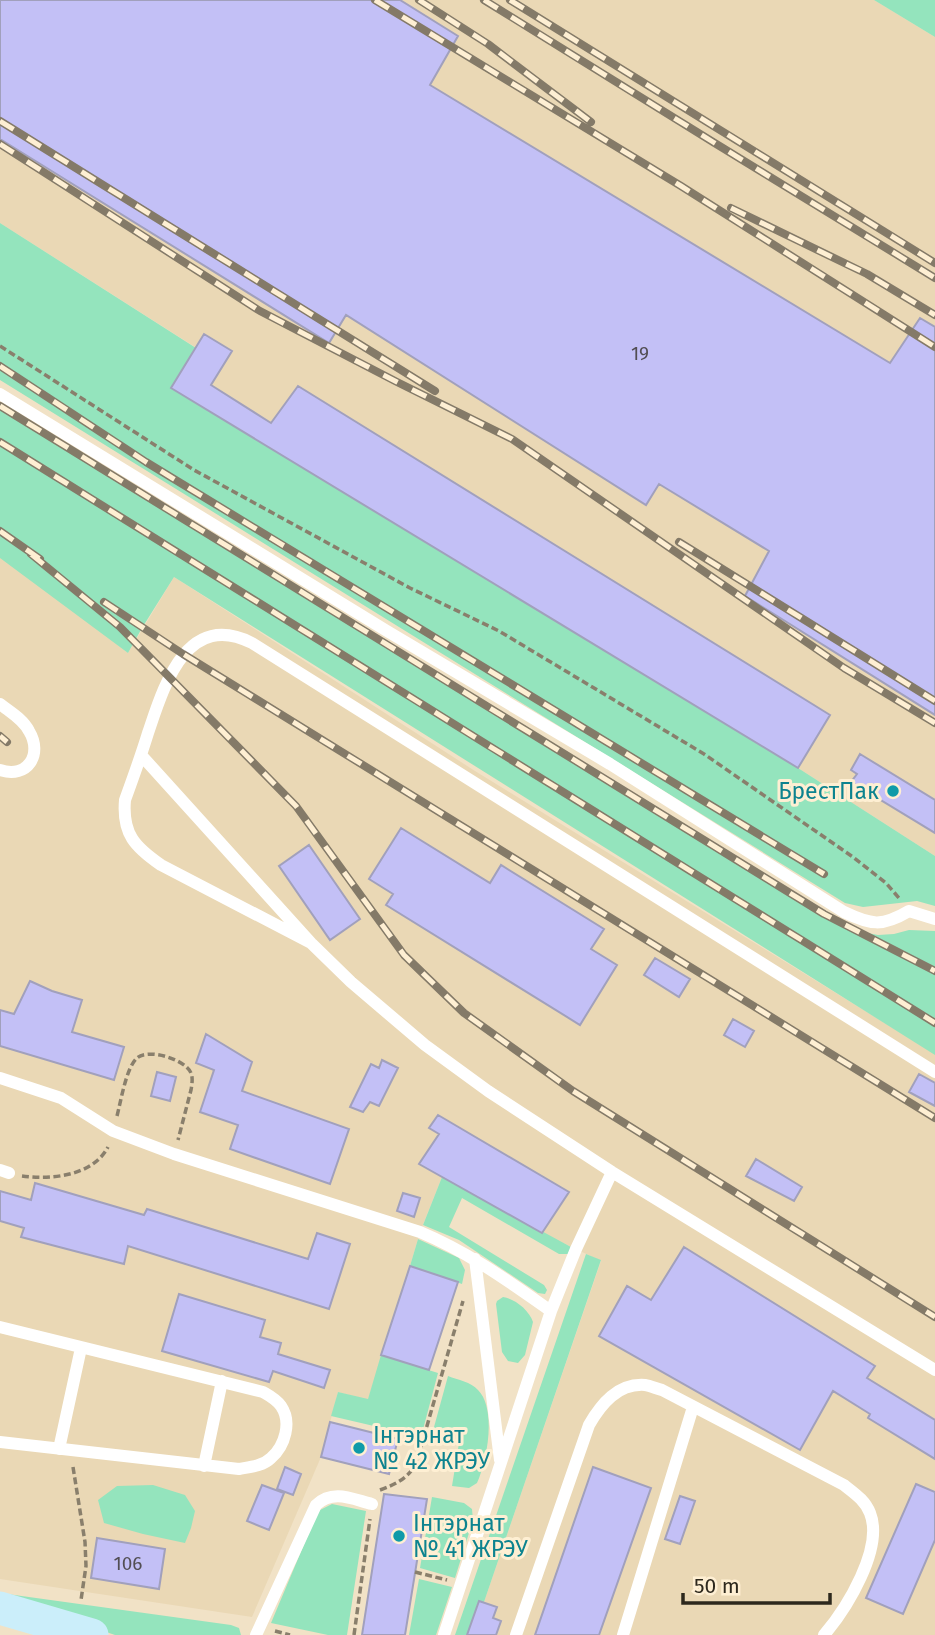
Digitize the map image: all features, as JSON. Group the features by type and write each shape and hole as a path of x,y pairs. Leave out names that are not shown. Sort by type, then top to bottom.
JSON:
{"main road":[{"path":"0,1608 92,1635"},
{"path":"0,1624 39,1635"}],"lane":[{"path":"0,394 610,764 844,912 871,923 886,922 909,911 935,919"},
{"path":"312,943 161,865 133,842 126,827 125,800 166,684 183,654 194,644 210,637 238,636 264,650 935,1072"},
{"path":"0,704 23,722 30,732 34,756 27,768 17,773 0,770"},
{"path":"141,755 312,943 351,982 425,1045 488,1091 612,1172 935,1370"},
{"path":"0,1078 61,1098 113,1130 174,1154 420,1232 475,1259 551,1311"},
{"path":"444,1635 551,1311 612,1172"},
{"path":"475,1259 501,1464"},
{"path":"0,1327 263,1392 273,1397 282,1407 286,1418 286,1432 281,1446 270,1459 257,1466 239,1469 0,1442"},
{"path":"65,1450 80,1348"},
{"path":"204,1466 222,1381"},
{"path":"516,1635 589,1425 599,1407 612,1395 629,1387 645,1385 662,1390 844,1485 859,1496 869,1511 873,1527 872,1544 850,1596 824,1635"},
{"path":"623,1635 693,1407"},
{"path":"257,1635 316,1505 330,1496 372,1504"}],"path":[{"path":"0,346 194,470 410,588 499,631 704,754 872,871 892,889 909,911"},
{"path":"5,1172 41,1177 70,1174 96,1163 110,1143 130,1071 138,1057 145,1053 179,1062 186,1066 191,1074 192,1081 174,1154"},
{"path":"396,1484 411,1472 420,1453 464,1298"},
{"path":"65,1450 85,1542 86,1566 81,1600"},
{"path":"354,1635 372,1504"},
{"path":"415,1572 461,1583"},
{"path":"272,1631 290,1635"}],"shaded area":[{"path":"0,0 874,0 935,37 935,856 798,768 171,388 195,347 0,223"},
{"path":"0,553 128,653 174,577 475,771 935,1054 935,1635 467,1635 479,1601 484,1602 601,1261 542,1233 442,1177 410,1266 458,1282 429,1370 382,1355 368,1400 338,1392 321,1457 252,1617 0,1579"}],"green space":[{"path":"874,0 935,0 935,37"},
{"path":"0,223 196,348 171,388 798,768 935,856 935,906 917,901 863,907 845,903 0,380"},
{"path":"0,406 824,914 857,931 878,935 909,930 935,931 935,1055 174,577 128,653 0,558"},
{"path":"442,1177 571,1247 568,1254 559,1254 462,1198 449,1227 544,1285 547,1290 545,1294 538,1293 459,1240 423,1225"},
{"path":"418,1239 459,1258 465,1270 462,1284 410,1266"},
{"path":"586,1254 601,1260 484,1602 479,1601 467,1635 455,1635"},
{"path":"503,1297 521,1306 533,1322 525,1355 518,1363 508,1361 502,1352 496,1304"},
{"path":"381,1355 438,1373 421,1437 331,1416 338,1392 368,1399"},
{"path":"448,1376 475,1387 484,1399 487,1409 487,1449 477,1483 469,1488 452,1486 459,1443 431,1438"},
{"path":"153,1485 185,1495 195,1511 185,1543 104,1523 98,1500 117,1486"},
{"path":"432,1497 464,1503 472,1509 473,1520 455,1578 420,1568"},
{"path":"332,1504 366,1511 347,1635 328,1635 271,1623 316,1516 320,1510"},
{"path":"419,1579 452,1587 436,1635 409,1635"},
{"path":"0,1593 231,1625 239,1628 241,1635 115,1635 0,1596"}],"building":[{"path":"0,0 400,0 458,36 430,85 890,363 920,318 935,327 935,715 745,596 769,551 659,484 646,505 346,315 329,343 0,139"},
{"path":"204,334 232,351 211,385 271,423 298,386 830,715 798,768 171,388"},
{"name":"БрестПак","path":"860,754 935,800 935,833 851,782 857,774 851,770"},
{"path":"401,828 490,883 501,865 604,929 591,949 617,965 580,1025 386,905 393,894 369,879"},
{"path":"309,845 360,919 330,940 279,866"},
{"path":"655,958 690,979 679,997 644,975"},
{"path":"30,981 82,1000 72,1032 124,1047 114,1080 0,1046 0,1010 14,1014"},
{"path":"733,1019 754,1031 745,1047 724,1035"},
{"path":"206,1034 252,1062 242,1091 349,1129 330,1184 230,1149 238,1125 200,1112 214,1070 196,1063"},
{"path":"382,1060 398,1068 379,1106 370,1102 363,1112 350,1107 371,1064 379,1068"},
{"path":"157,1072 176,1077 170,1101 151,1096"},
{"path":"919,1074 935,1083 935,1106 909,1092"},
{"path":"438,1115 569,1192 542,1233 419,1164 439,1134 429,1128"},
{"path":"756,1159 802,1187 794,1201 746,1176"},
{"path":"35,1183 144,1215 147,1209 308,1259 317,1233 350,1244 329,1309 128,1246 124,1264 21,1237 24,1228 0,1221 0,1191 31,1200"},
{"path":"403,1193 420,1198 414,1217 397,1211"},
{"path":"684,1247 875,1366 867,1378 935,1420 935,1459 868,1418 870,1414 833,1391 800,1450 599,1336 627,1286 651,1300"},
{"path":"410,1266 458,1282 429,1370 381,1355"},
{"path":"179,1294 265,1320 260,1337 281,1343 278,1354 330,1370 324,1388 273,1371 269,1382 162,1351"},
{"name":"Інтэрнат № 42 ЖРЭУ","path":"330,1422 398,1439 389,1474 321,1457"},
{"path":"285,1467 301,1474 293,1495 277,1489"},
{"path":"593,1467 651,1488 599,1635 535,1635"},
{"path":"916,1484 935,1492 935,1540 903,1614 866,1598"},
{"path":"262,1485 284,1493 269,1530 247,1521"},
{"name":"Інтэрнат № 41 ЖРЭУ","path":"384,1494 427,1499 405,1635 362,1635"},
{"path":"680,1496 695,1501 680,1544 665,1539"},
{"path":"97,1538 165,1549 159,1589 91,1578"},
{"path":"479,1601 497,1607 493,1618 501,1621 496,1635 467,1635"}],"railway":[{"path":"375,0 681,186 935,347"},
{"path":"419,0 488,44 591,122"},
{"path":"484,0 935,278"},
{"path":"510,0 935,263"},
{"path":"0,121 435,391"},
{"path":"0,144 260,311 512,439 844,668 935,723"},
{"path":"731,208 867,274 935,315"},
{"path":"0,366 146,462 824,874"},
{"path":"0,406 824,914 935,971"},
{"path":"0,442 935,1023"},
{"path":"0,531 40,559"},
{"path":"679,542 935,701"},
{"path":"31,554 120,627 296,806 404,955 464,1013 573,1091 935,1317"},
{"path":"104,602 183,654 935,1118"},
{"path":"0,736 7,742"}],"place":[{"name":"БрестПак","path":"893,791"},
{"name":"Інтэрнат № 42 ЖРЭУ","path":"359,1448"},
{"name":"Інтэрнат № 41 ЖРЭУ","path":"399,1536"}]}
